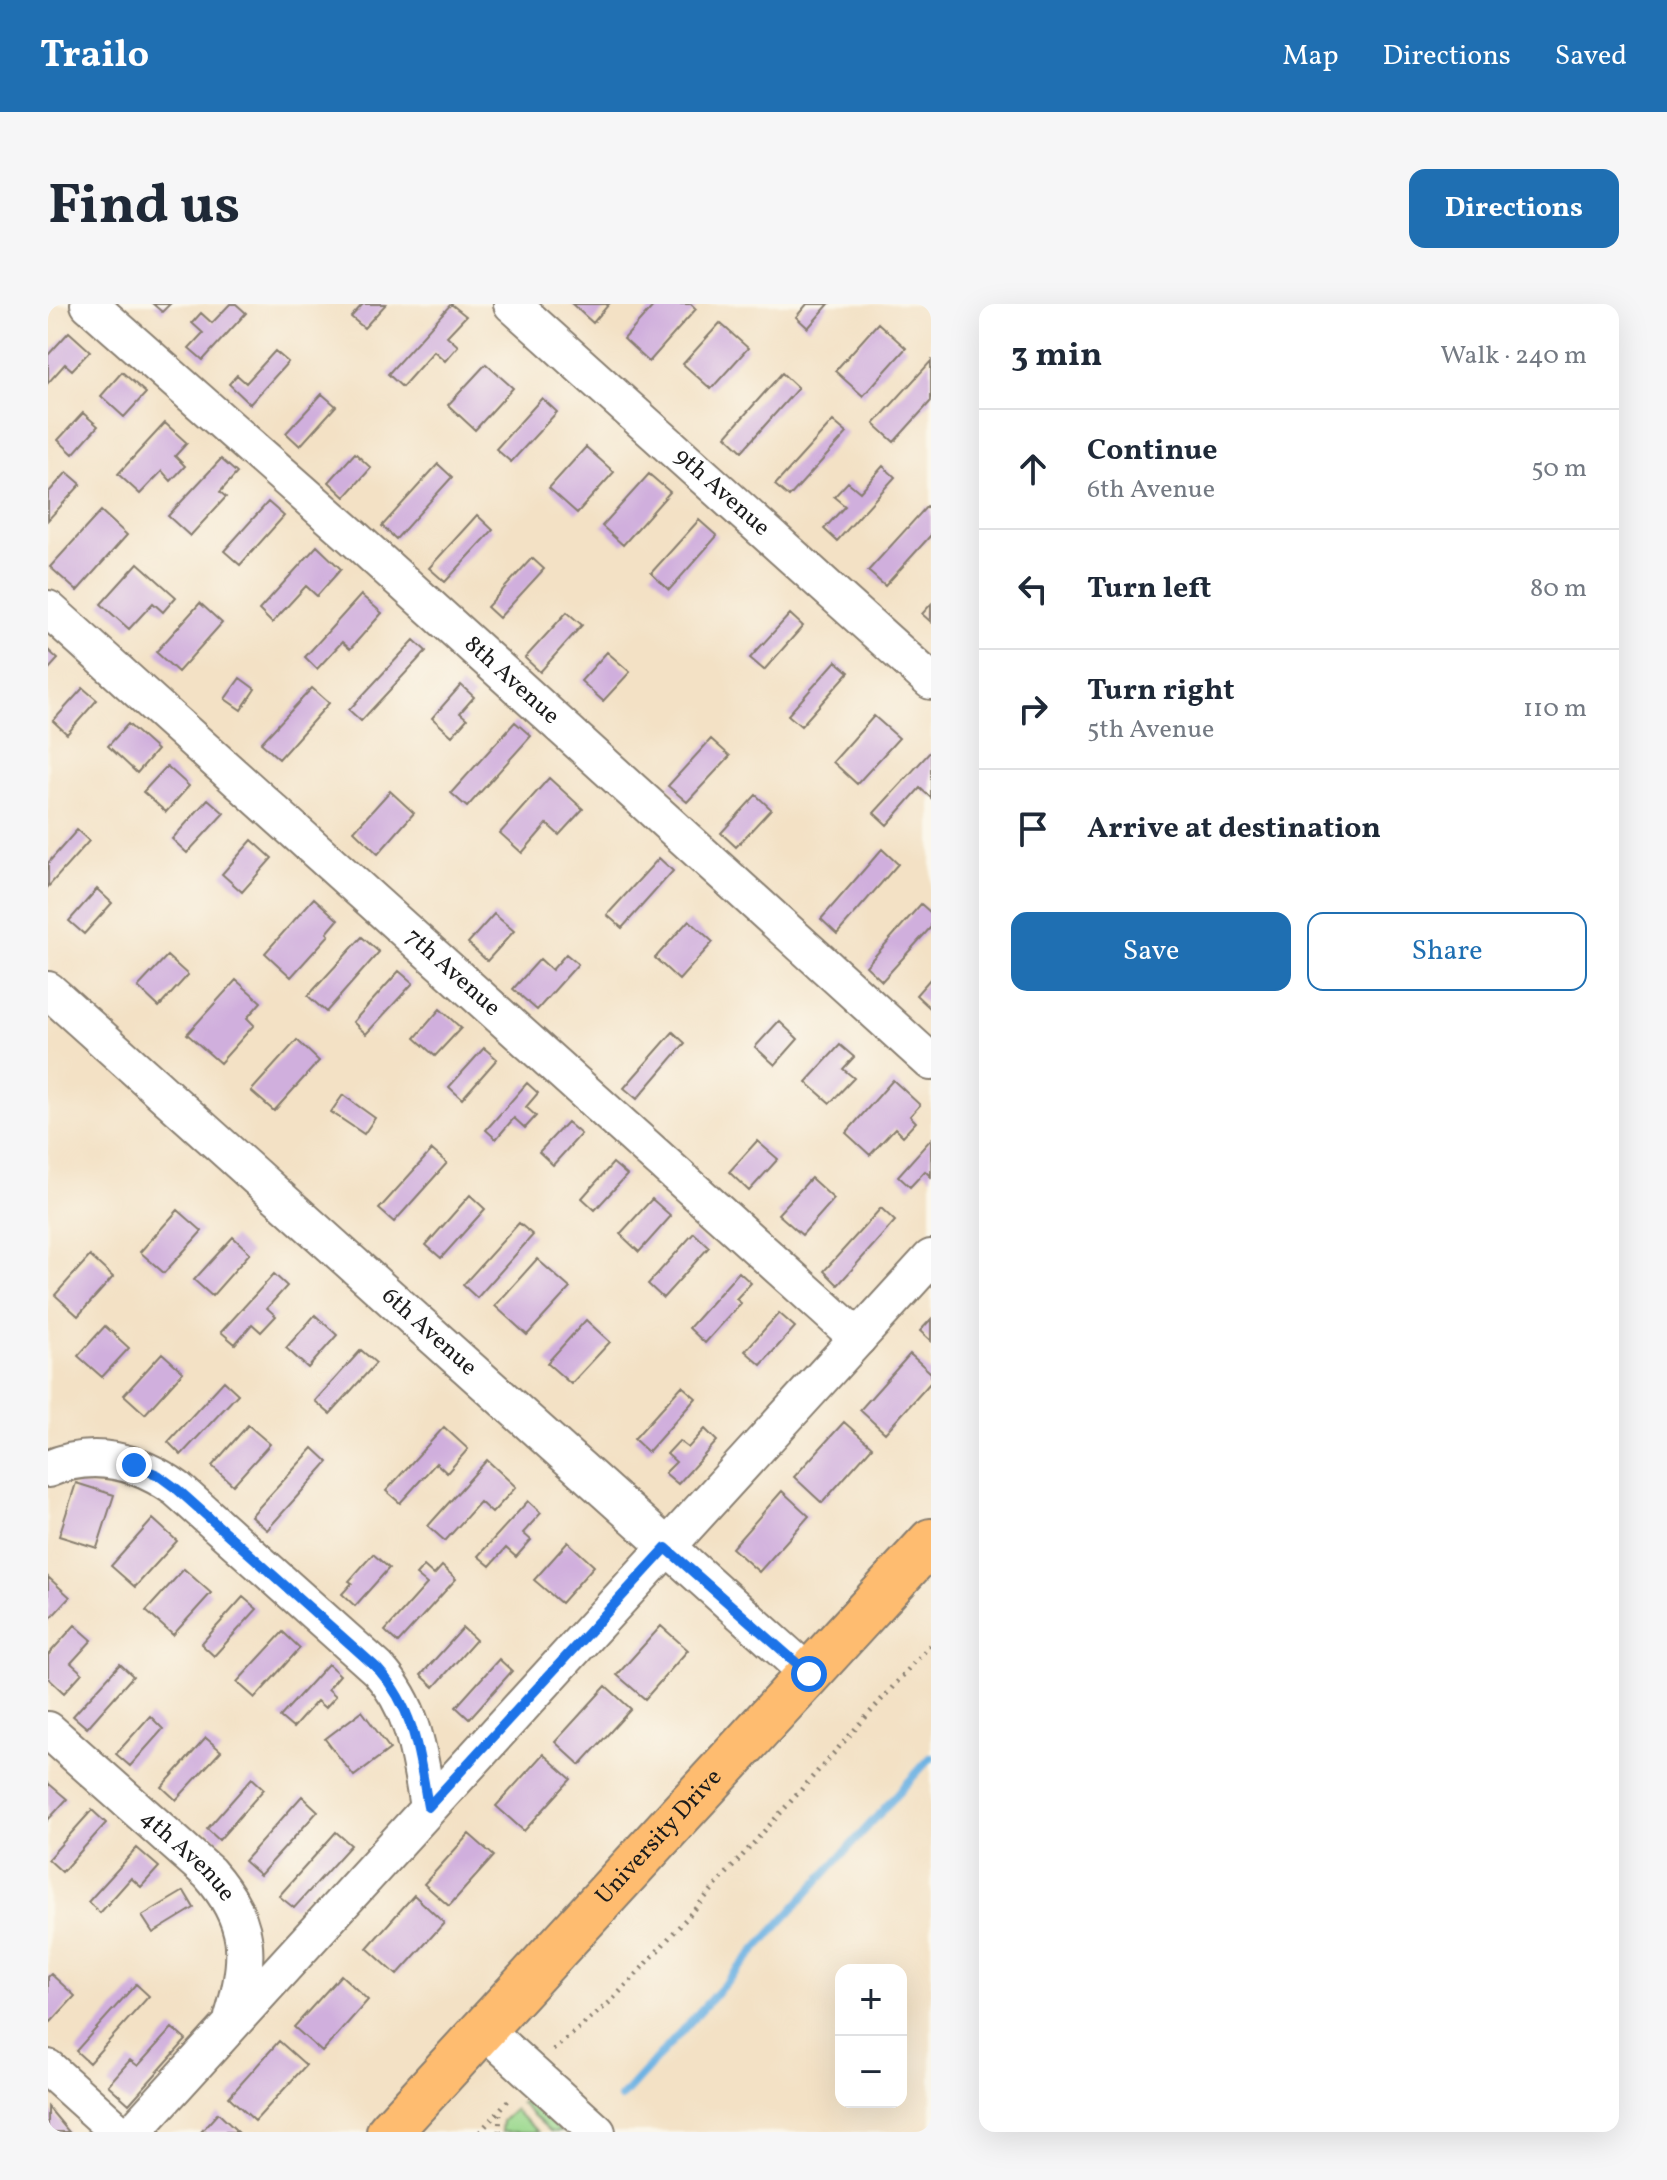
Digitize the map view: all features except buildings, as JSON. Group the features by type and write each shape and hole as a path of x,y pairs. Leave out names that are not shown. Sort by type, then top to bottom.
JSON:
{"main road":[{"name":"University Drive","path":"389,2132 931,1541"}],"street":[{"name":"8th Avenue","path":"89,304 353,537 931,1062"},
{"name":"9th Avenue","path":"512,304 931,681"},
{"name":"7th Avenue","path":"48,609 858,1338"},
{"name":"6th Avenue","path":"48,990 809,1674"},
{"path":"133,2132 931,1258"},
{"path":"48,1469 80,1459 107,1458 158,1475 177,1489 378,1669 393,1686 406,1707 414,1729 428,1807"},
{"name":"4th Avenue","path":"48,1730 209,1873 224,1890 243,1928 245,1947 243,1980 231,2022"},
{"path":"484,2030 597,2132"},
{"path":"48,2068 119,2132"}],"path":[{"path":"553,2051 636,1975 931,1644"},
{"path":"480,2132 510,2098"},
{"path":"499,2132 500,2112"}],"green space":[{"path":"524,2101 562,2132 551,2132 520,2103"},
{"path":"514,2110 539,2132 501,2132 502,2121"}],"waterway":[{"path":"621,2098 931,1757"}],"route":[{"path":"134,1465 158,1475 177,1489 378,1669 393,1686 406,1707 414,1729 428,1807 666,1548 809,1674"}]}
